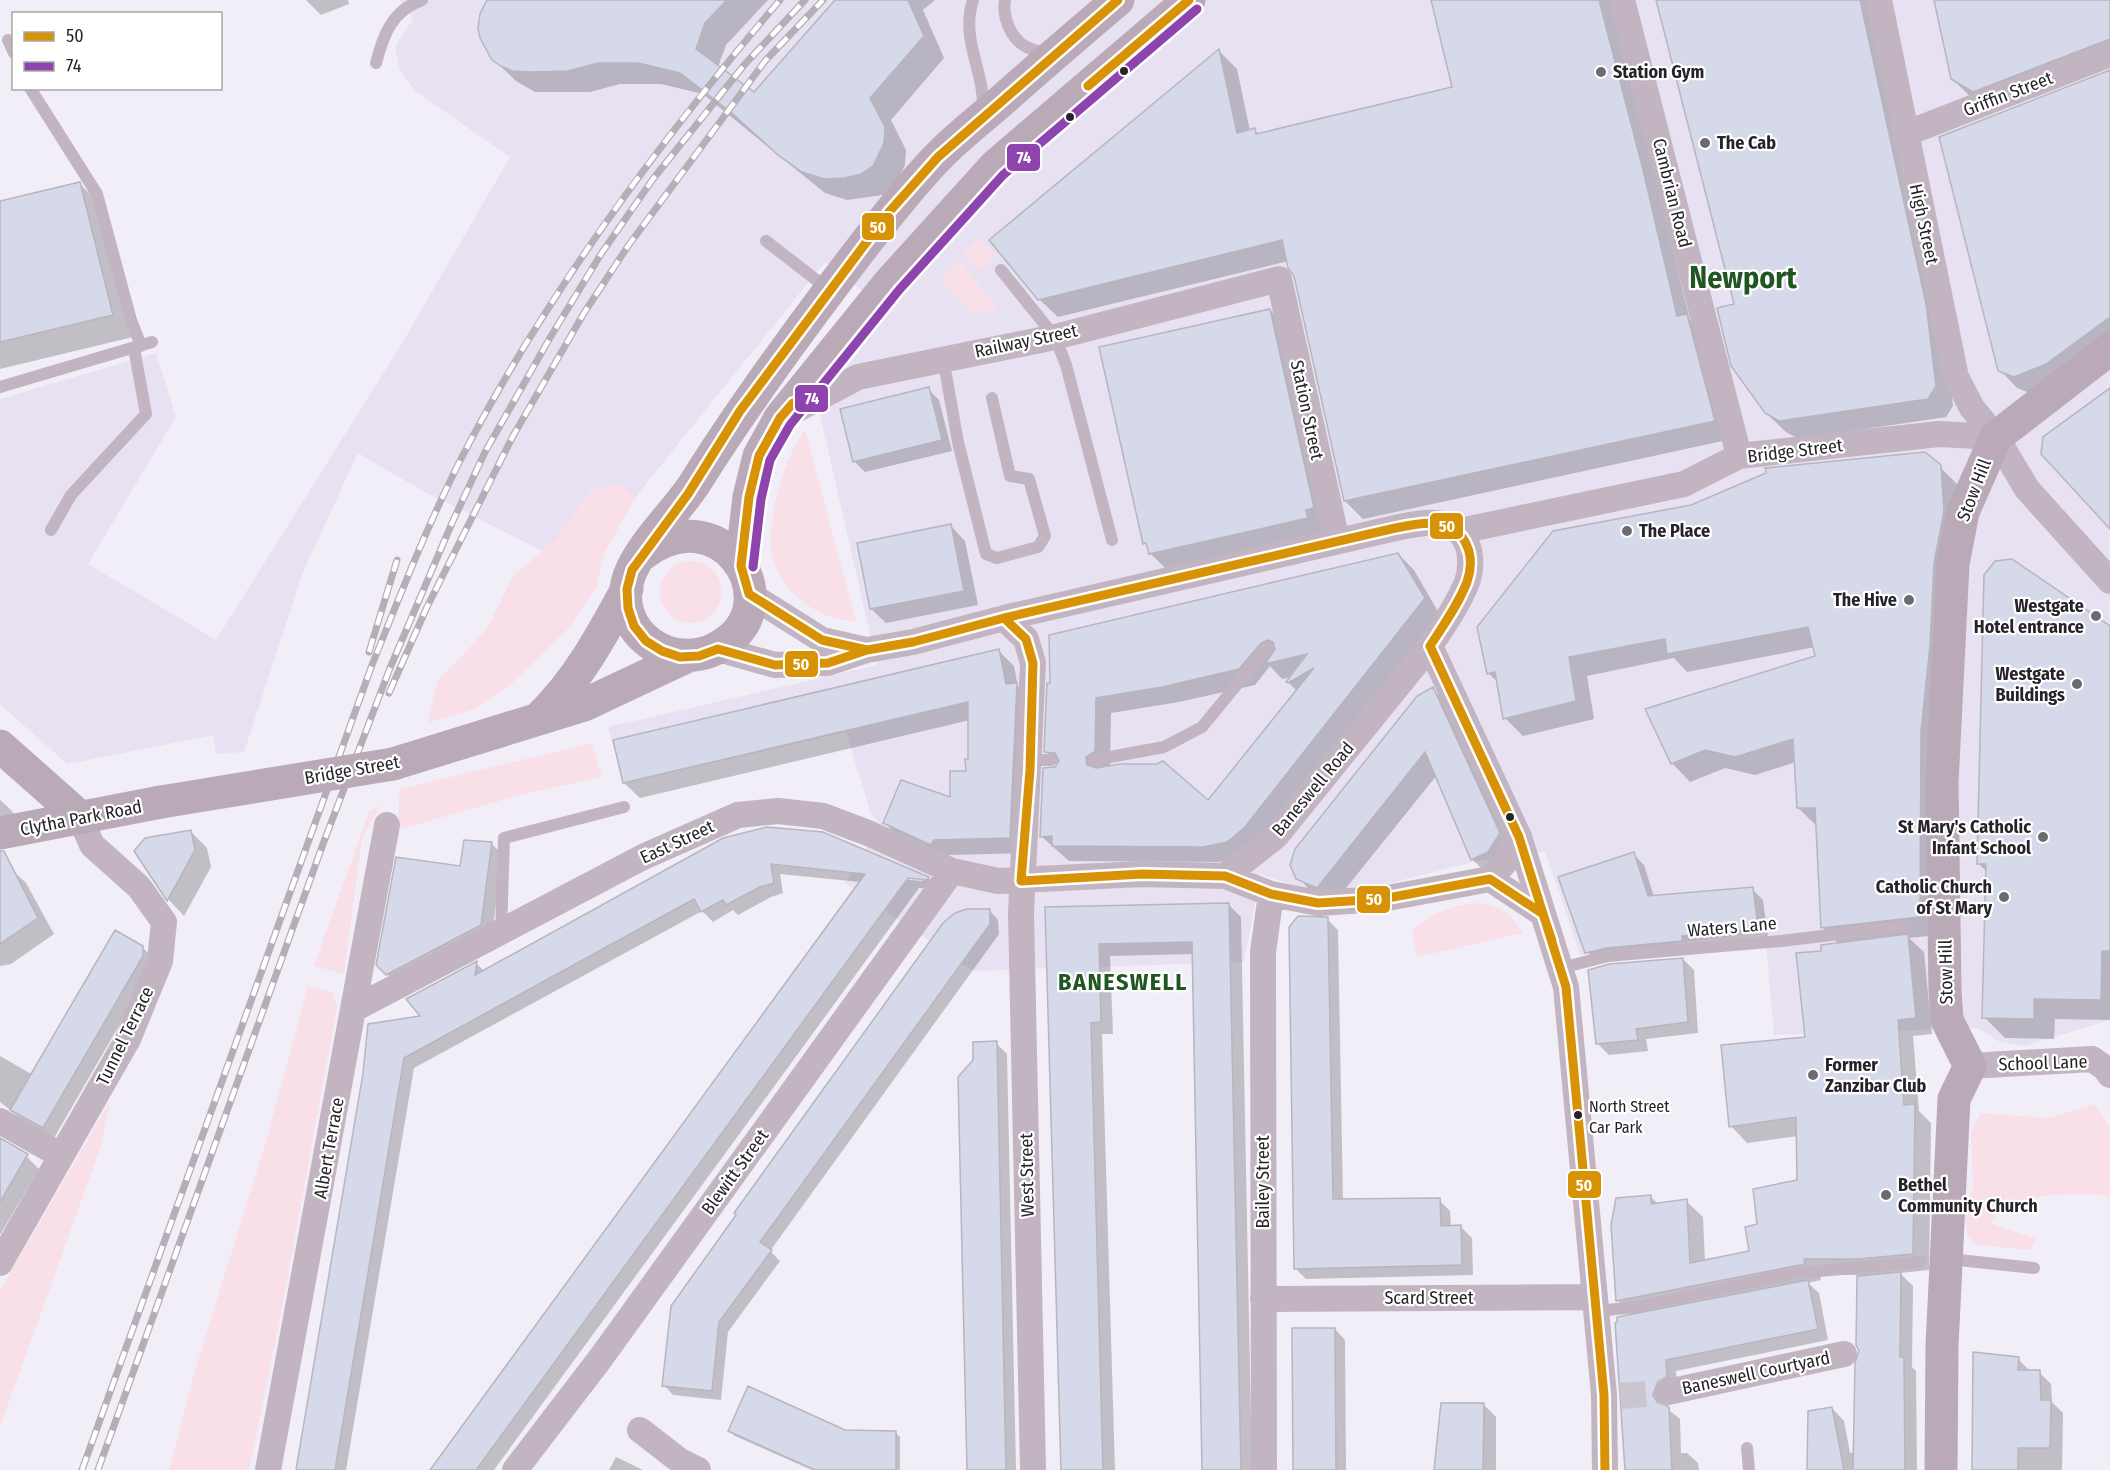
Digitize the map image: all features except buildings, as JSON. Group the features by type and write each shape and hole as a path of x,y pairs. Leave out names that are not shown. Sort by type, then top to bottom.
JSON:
{"main road":[{"path":"1118,0 938,157 889,212 829,289 740,411 688,494 632,570 627,589 628,608 634,626 646,641 662,651 703,652 733,638 743,621 749,497 759,456 780,418 890,282 995,166 1189,0"},
{"path":"835,350 895,308 972,214 1072,120 1215,0"},
{"path":"1996,437 2110,350"},
{"name":"Stow Hill","path":"1970,1066 1947,1020 1942,783 1953,564 1963,512 1996,437"},
{"path":"643,554 658,542 676,536 695,535 714,540 730,551 745,580"},
{"name":"Bridge Street","path":"539,719 559,700 590,657 627,589"},
{"name":"Bridge Street","path":"161,802 393,764 584,705 703,652"},
{"path":"0,746 80,817"},
{"name":"Clytha Park Road","path":"0,833 161,802"},
{"path":"1941,1470 1942,1346 1934,1261 1954,1099 1970,1066"}],"street":[{"name":"Cambrian Road","path":"1622,0 1739,456"},
{"name":"High Street","path":"1879,0 1956,377 1972,408 1996,437 2027,489 2110,581"},
{"name":"Griffin Street","path":"1905,134 2110,54"},
{"name":"Railway Street","path":"780,418 858,377 1055,337 1279,279"},
{"name":"Station Street","path":"1279,279 1336,541"},
{"name":"Bridge Street","path":"1460,531 1684,484 1739,456 1939,434 1996,437"},
{"path":"703,652 799,666 828,663 867,650 913,642 1004,618 1424,522 1449,524 1460,531"},
{"name":"Baneswell Road","path":"1226,876 1276,836 1430,646 1456,603 1470,570 1467,542 1460,531"},
{"path":"745,580 822,640 867,650"},
{"name":"West Street","path":"1004,618 1026,639 1033,663 1041,759 1022,880 1033,1470"},
{"path":"1430,646 1519,837 1561,968 1577,1091 1596,1304 1612,1396 1605,1470"},
{"name":"East Street","path":"354,1010 643,857 738,815 778,811 823,816 868,833 952,872 998,880 1022,880"},
{"name":"Tunnel Terrace","path":"0,1263 128,1039 160,961 164,922 140,887 92,845 80,817"},
{"name":"Albert Terrace","path":"268,1470 387,825"},
{"path":"1022,880 1142,874 1226,876 1271,894 1318,903 1382,899 1490,879 1506,861 1519,837"},
{"name":"Blewitt Street","path":"515,1470 600,1359 952,872"},
{"path":"1490,879 1543,914"},
{"name":"Bailey Street","path":"1264,1470 1263,952 1271,894"},
{"name":"School Lane","path":"1970,1066 2092,1059 2110,1075"},
{"path":"0,1121 60,1155"},
{"name":"Scard Street","path":"1263,1299 1452,1298 1596,1304"},
{"name":"Baneswell Courtyard","path":"1668,1392 1844,1354"},
{"path":"640,1430 680,1461 698,1470"}],"lane":[{"path":"376,63 391,22 399,13 422,0"},
{"path":"973,0 968,14 969,42 984,91 982,117"},
{"path":"1005,0 1006,24 1014,35 1030,50 1056,52"},
{"path":"8,40 12,49"},
{"path":"31,90 55,132 97,194 131,320 142,345 146,414 71,495 51,530"},
{"path":"766,241 829,289"},
{"path":"1001,270 1055,337 1066,365 1112,540"},
{"path":"0,387 142,345"},
{"path":"944,358 958,442 986,554 997,558 1038,547 1045,536 1029,479 1010,476 992,398"},
{"path":"1094,759 1164,747 1202,727 1268,648"},
{"path":"501,932 504,837 624,807"},
{"name":"Waters Lane","path":"1561,968 1608,956 1906,926"},
{"path":"1596,1304 1636,1307 1796,1273 1934,1261 2034,1268"},
{"path":"1747,1448 1749,1470"}],"shaded area":[{"path":"400,0 2110,0 2110,1020 2025,1046 1998,1041 1978,1028 1774,1035 1765,932 1580,955 1545,851 1469,863 1371,888 1316,894 1261,874 1244,962 973,971 845,883 880,824 871,814 846,732 623,783 608,727 877,665 818,406 884,308 825,262 641,490 588,565 571,565 421,490 358,453 303,572 244,752 216,754 213,735 67,764 0,704 0,399 156,353 176,417 88,564 216,640 401,345 510,157 415,91 400,70 395,47 413,19"},
{"path":"980,237 996,255 979,271 963,254"},
{"path":"959,259 999,310 972,314 941,280"},
{"path":"805,430 856,621 829,616 804,603 785,583 773,558 771,528 778,492 790,457"},
{"path":"609,485 623,486 635,498 604,554 597,585 571,626 508,687 475,709 427,723 438,681 487,629 513,576 556,539 590,491"},
{"path":"691,561 708,566 713,570 717,575 722,592 717,609 713,614 708,618 691,623 674,618 669,614 665,609 660,592 665,575 669,570 674,566"},
{"path":"592,743 602,777 524,794 397,830 400,789"},
{"path":"381,805 362,839 344,974 314,966 369,812"},
{"path":"1482,903 1506,913 1523,933 1417,957 1412,931 1420,924 1444,910"},
{"path":"308,986 332,992 337,1007 283,1303 249,1470 169,1470 194,1374 267,1138"},
{"path":"110,1102 101,1146 0,1427 0,1290"},
{"path":"2095,1104 2110,1128 2110,1202 2106,1195 2044,1196 2014,1205 2001,1212 1990,1223 2036,1239 2031,1250 1978,1245 1968,1237 1964,1215 1965,1202 1973,1189 1971,1130 1981,1113 2049,1118"}],"tunnel":[{"path":"1620,1396 1668,1392"}],"railway":[{"path":"82,1470 372,665 451,479 497,392 532,333 609,218 692,106 780,0"},
{"path":"98,1470 323,844 390,668 485,452 601,254 653,179 745,64 805,0"},
{"path":"389,693 427,607 513,436 584,313 628,246 765,61 823,0"},
{"path":"369,652 397,560"}],"transit line":[{"name":"50","path":"1118,0 938,157 889,212 740,411 688,494 632,570 627,589 628,608 634,626 646,641 662,651 680,657 699,656 718,649 775,665 828,663 867,650 913,642 1004,618 1401,527 1434,523 1453,529 1461,536 1469,550 1467,582 1430,646 1519,837 1566,987 1604,1395 1605,1470"},
{"name":"50","path":"1088,86 1189,0"},
{"name":"74","path":"753,567 761,499 770,460 790,425 899,290 1003,175 1197,9"},
{"name":"50","path":"793,403 780,418 759,456 749,497 741,566 749,594 822,640 867,650"},
{"name":"50","path":"1004,618 1026,639 1033,663 1030,770 1021,881 1142,874 1225,876 1271,894 1318,903 1382,899 1490,879 1543,914 1552,941"}],"place":[{"name":"Station Gym","path":"1601,72"},
{"name":"The Cab","path":"1705,143"},
{"name":"The Place","path":"1627,531"},
{"name":"The Hive","path":"1909,600"},
{"name":"Westgate Hotel entrance","path":"2096,616"},
{"name":"Westgate Buildings","path":"2077,684"},
{"name":"St Mary's Catholic Infant School","path":"2043,837"},
{"name":"Catholic Church of St Mary","path":"2004,897"},
{"name":"Former Zanzibar Club","path":"1813,1075"},
{"name":"North Street Car Park","path":"1578,1115"},
{"name":"Bethel Community Church","path":"1886,1195"}],"district":[{"name":"Newport","path":"1743,278"},
{"name":"BANESWELL","path":"1123,982"}]}
